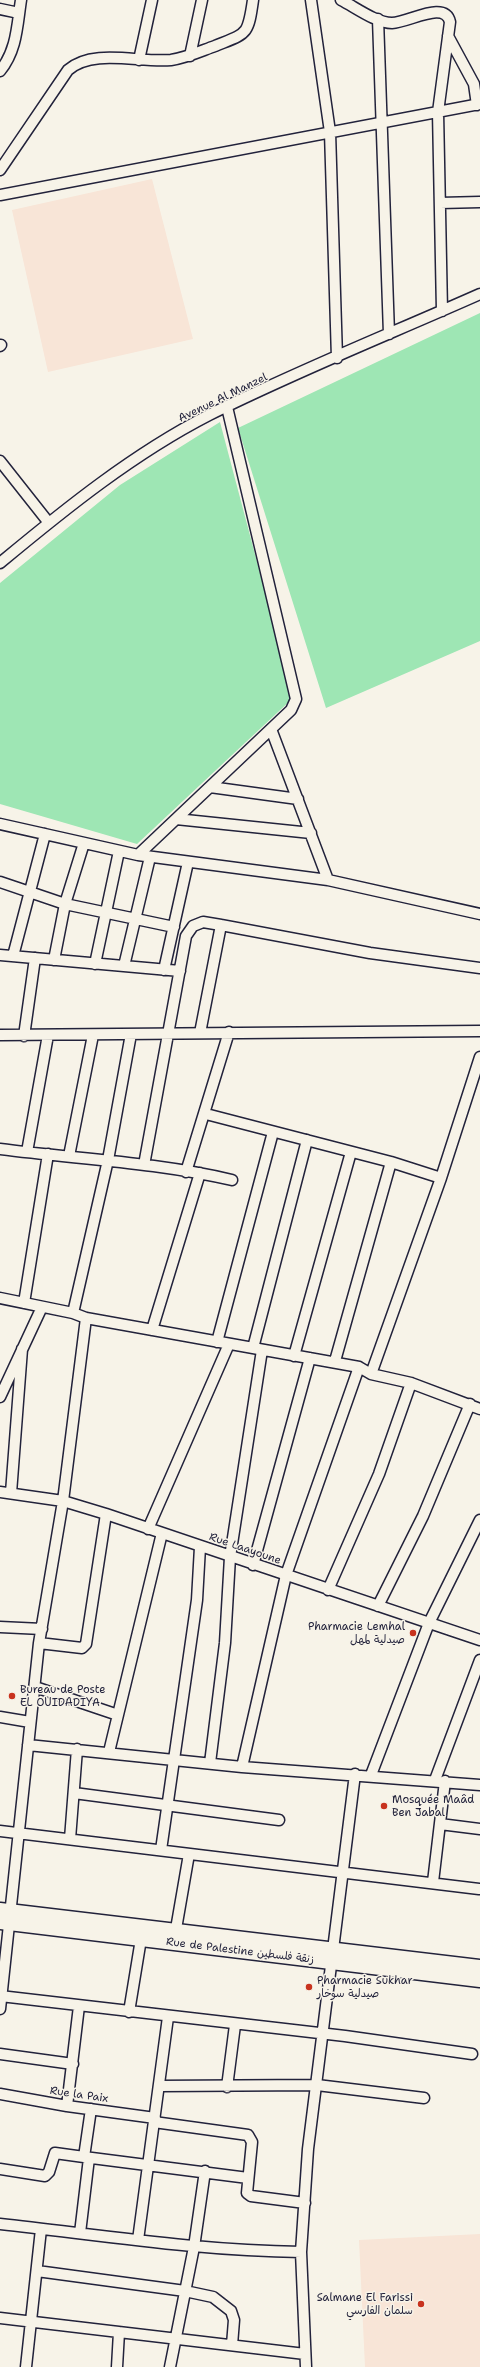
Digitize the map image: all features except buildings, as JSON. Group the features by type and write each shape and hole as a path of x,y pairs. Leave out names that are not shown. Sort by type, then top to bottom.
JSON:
{"main road":[{"name":"Rue de Palestine زنقة فلسطين","path":"5,1916 176,1929 333,1956"},
{"name":"Rue de Palestine زنقة فلسطين","path":"5,1916 141,1939 333,1956 480,1972"}],"street":[{"path":"0,71 19,13 21,0"},
{"path":"139,60 152,0"},
{"path":"190,56 202,0"},
{"path":"0,170 68,70 75,65 91,59 174,60 190,56 244,34 250,23 253,0"},
{"path":"311,0 330,132 337,358"},
{"path":"341,0 384,22 399,22 430,6 438,6 444,9 449,15 448,36 438,112 442,310"},
{"path":"0,9 19,13"},
{"path":"378,19 389,334"},
{"path":"0,195 479,105 474,84 448,36"},
{"path":"440,203 480,202"},
{"name":"Avenue Al Manzel","path":"0,563 48,523 106,480 153,448 227,407 480,294"},
{"path":"138,855 271,729 294,706 296,699 227,407"},
{"path":"0,460 48,523"},
{"path":"271,729 328,880"},
{"path":"210,786 298,799"},
{"path":"176,819 311,833"},
{"path":"0,824 138,855 328,880 480,914"},
{"path":"13,956 45,834"},
{"path":"54,960 65,904 84,843"},
{"path":"95,964 119,851"},
{"path":"124,966 150,857"},
{"path":"164,970 188,862"},
{"path":"0,882 65,904 174,927"},
{"path":"144,1165 180,971 189,930 193,926 203,922 370,954 480,968"},
{"path":"200,1033 221,925"},
{"path":"0,955 180,971"},
{"path":"24,1036 35,958"},
{"path":"0,1038 48,1035 229,1032 480,1031"},
{"path":"186,1172 206,1114 229,1032"},
{"path":"73,1313 108,1160 131,1034"},
{"path":"27,1152 48,1035"},
{"path":"69,1156 93,1035"},
{"path":"370,1374 441,1178 480,1058"},
{"path":"206,1114 391,1162 441,1178"},
{"path":"217,1342 273,1132"},
{"path":"210,1763 225,1643 230,1557 257,1349 307,1140"},
{"path":"1,1151 108,1160 200,1173 232,1180"},
{"path":"294,1356 351,1152"},
{"path":"24,1303 48,1154"},
{"path":"335,1361 391,1162"},
{"path":"152,1330 200,1173"},
{"path":"0,1298 73,1313 86,1318 294,1356 335,1361 359,1367 370,1374 411,1383 480,1408"},
{"path":"0,1397 42,1307"},
{"path":"0,2009 5,1916 19,1833 39,1643 63,1501 86,1318"},
{"path":"148,1528 229,1344"},
{"path":"12,1493 22,1349"},
{"path":"253,1564 310,1358"},
{"path":"242,1766 286,1575 359,1367"},
{"path":"328,1590 379,1474 411,1383"},
{"path":"378,1606 423,1516 470,1404"},
{"name":"Rue Laayoune","path":"0,1492 63,1501 106,1514 200,1547 480,1640"},
{"path":"39,1643 82,1648 86,1644 106,1514"},
{"path":"371,1775 429,1623 480,1520"},
{"path":"109,1752 162,1533"},
{"path":"161,1850 197,1600 200,1547"},
{"path":"0,1627 42,1629"},
{"path":"433,1882 440,1824 440,1781 480,1660"},
{"path":"35,1687 118,1715"},
{"path":"0,1717 30,1722"},
{"path":"28,1745 242,1766 371,1775 480,1785"},
{"path":"70,1839 77,1749"},
{"path":"306,2367 301,2252 308,2149 333,1956 354,1774"},
{"path":"74,1793 279,1820"},
{"path":"440,1824 480,1829"},
{"path":"0,1831 479,1888"},
{"path":"176,1929 189,1854"},
{"path":"129,2012 141,1939"},
{"path":"1,1997 323,2034 472,2054"},
{"path":"67,2106 79,2006"},
{"path":"138,2240 168,2017"},
{"path":"227,2087 235,2025"},
{"path":"0,2054 73,2064"},
{"path":"159,2086 227,2087 271,2084 317,2085 424,2098"},
{"name":"Rue la Paix","path":"0,2094 248,2135 252,2142 248,2178"},
{"path":"80,2233 91,2108"},
{"path":"0,2169 45,2176 49,2172 55,2153 248,2178 246,2190 249,2195 305,2202"},
{"path":"170,2367 194,2247 205,2172"},
{"path":"0,2224 194,2247 254,2252 301,2252"},
{"path":"26,2367 30,2321 37,2271 40,2229"},
{"path":"37,2271 184,2291 213,2298 230,2311 234,2320 232,2345"},
{"path":"0,2318 176,2337 305,2354"},
{"path":"117,2367 119,2332"}],"shaded area":[{"path":"152,179 193,339 48,372 12,210"},
{"name":"Salmane El Farissi سلمان الفارسي","path":"480,2234 480,2367 365,2367 359,2240"}],"green space":[{"path":"480,313 480,641 326,708 238,428"},
{"path":"220,422 293,698 137,844 0,804 0,583 120,485"}],"place":[{"name":"Pharmacie Lemhal صيدلية لمهل","path":"413,1633"},
{"name":"Bureau de Poste EL OUIDADIYA","path":"12,1696"},
{"name":"Mosquée Maâd Ben Jabal","path":"384,1806"},
{"name":"Pharmacie Sukhar صيدلية سوخار","path":"309,1987"},
{"name":"Salmane El Farissi سلمان الفارسي","path":"421,2304"}]}
